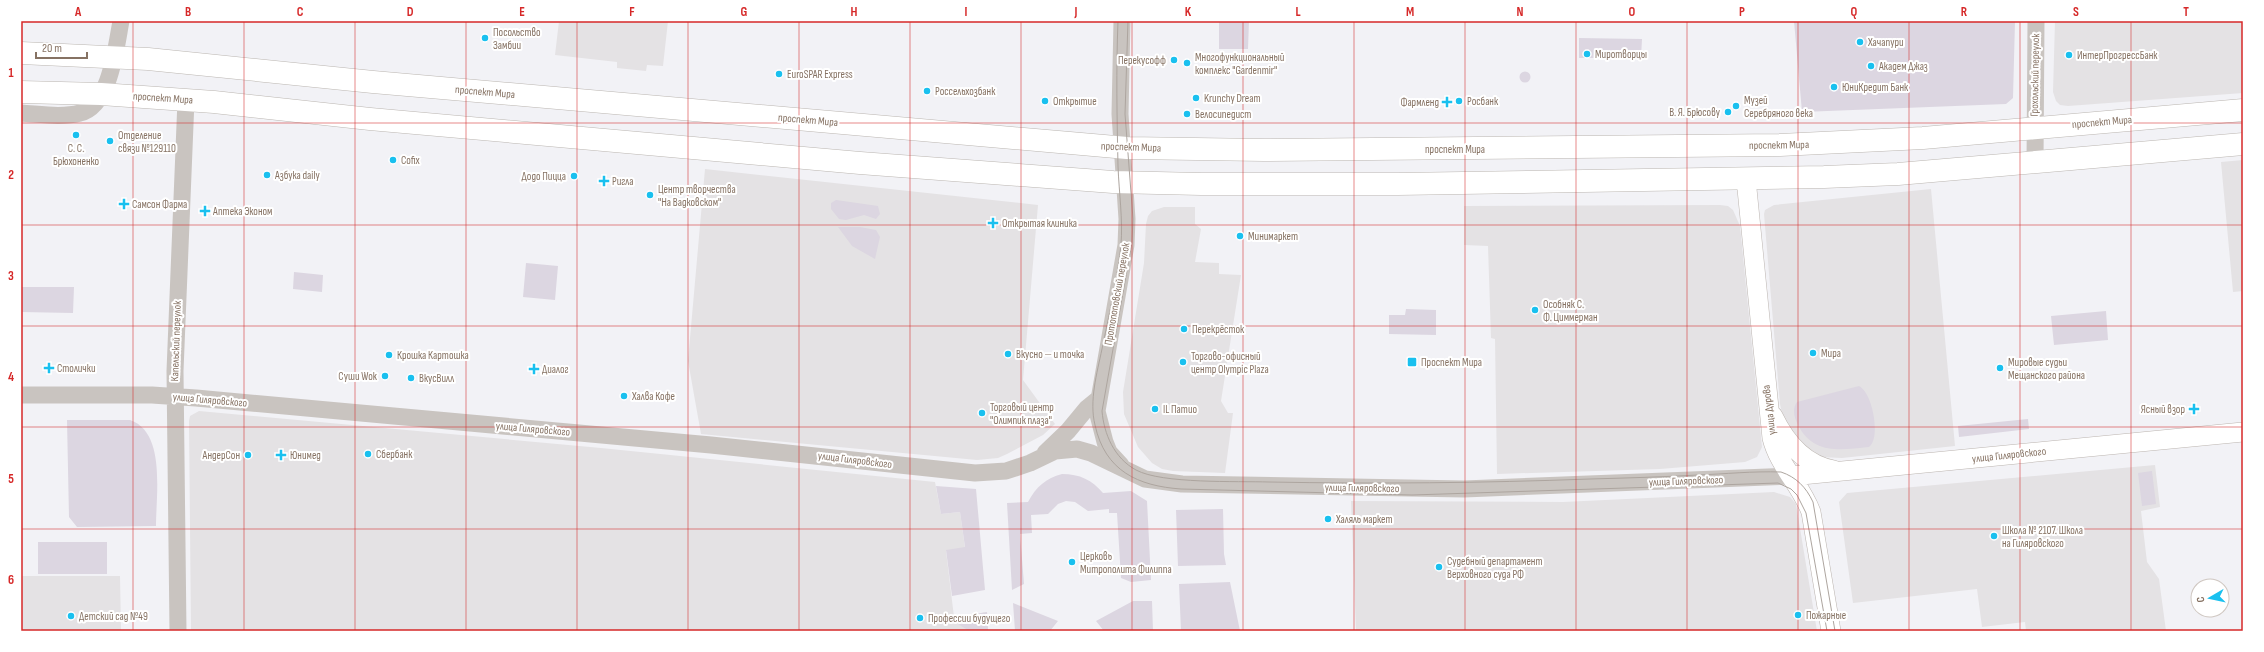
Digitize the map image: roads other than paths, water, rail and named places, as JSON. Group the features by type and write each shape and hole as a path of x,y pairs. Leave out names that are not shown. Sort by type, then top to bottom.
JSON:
{"main road":[{"name":"проспект Мира","path":"21,53 114,57 381,83 1122,148 1264,150 1780,145 1923,138 2243,110"},
{"name":"проспект Мира","path":"21,92 101,94 186,100 860,163 1124,182 1262,186 1746,179 1898,174 2243,144"},
{"name":"улица Дурова","path":"1746,179 1767,401 1775,450 1804,496 1814,523 1832,631"},
{"path":"1767,401 1782,435 1797,451 1811,462 1826,468 1842,471"},
{"name":"улица Гиляровского","path":"1791,476 2243,432"}],"street":[{"path":"21,113 80,113 94,105 108,80 121,21"},
{"name":"Протопоповский переулок","path":"1098,399 1126,245 1127,219 1120,114 1122,21"},
{"name":"Грохольский переулок","path":"2034,162 2036,21"},
{"name":"Капельский переулок","path":"178,631 175,397 186,100"},
{"name":"улица Гиляровского","path":"21,395 175,397 711,445 975,474 1006,471 1030,463 1055,451 1076,449 1091,453 1152,481 1182,484 1405,489 1529,487 1791,476"},
{"name":"улица Гиляровского","path":"1040,457 1068,431 1087,408 1098,399"},
{"name":"улица Гиляровского","path":"1098,399 1099,424 1104,442 1113,456 1129,471"}],"tram line":[{"path":"1118,21 1117,112 1118,166 1122,225 1121,245 1113,297 1093,397 1093,416 1100,441 1115,465 1138,480 1165,487 1181,489 1412,495 1778,483 1791,489 1797,495 1806,513 1827,631"},
{"path":"1128,21 1125,114 1133,219 1132,242 1102,411 1108,437 1116,452 1128,465 1136,470 1148,474 1163,478 1181,480 1309,483 1510,481 1781,472 1800,483 1813,502 1835,631"}],"place":[{"name":"Посольство Замбии","path":"485,38"},
{"name":"Хачапури","path":"1860,42"},
{"name":"Миротворцы","path":"1587,54"},
{"name":"ИнтерПрогрессБанк","path":"2069,55"},
{"name":"Перекусофф","path":"1174,60"},
{"name":"Многофункциональный комплекс \"Gardenmir\"","path":"1187,63"},
{"name":"Академ Джаз","path":"1871,66"},
{"name":"EuroSPAR Express","path":"779,74"},
{"name":"ЮниКредит Банк","path":"1834,87"},
{"name":"Россельхозбанк","path":"927,91"},
{"name":"Krunchy Dream","path":"1196,98"},
{"name":"Открытие","path":"1045,101"},
{"name":"Росбанк","path":"1459,101"},
{"name":"Фармленд","path":"1447,102"},
{"name":"Музей Серебряного века","path":"1736,106"},
{"name":"В. Я. Брюсову","path":"1728,112"},
{"name":"Велосипедист","path":"1187,114"},
{"name":"С. С. Брюхоненко","path":"76,135"},
{"name":"Отделение связи №129110","path":"110,141"},
{"name":"Cofix","path":"393,160"},
{"name":"Азбука daily","path":"267,175"},
{"name":"Додо Пицца","path":"574,176"},
{"name":"Ригла","path":"604,181"},
{"name":"Центр творчества \"На Вадковском\"","path":"650,195"},
{"name":"Самсон Фарма","path":"124,204"},
{"name":"Аптека Эконом","path":"205,211"},
{"name":"Открытая клиника","path":"993,223"},
{"name":"Минимаркет","path":"1240,236"},
{"name":"Особняк С. Ф. Циммерман","path":"1535,310"},
{"name":"Перекрёсток","path":"1184,329"},
{"name":"Мира","path":"1813,353"},
{"name":"Вкусно — и точка","path":"1008,354"},
{"name":"Крошка Картошка","path":"389,355"},
{"name":"Торгово-офисный центр Olympic Plaza","path":"1183,362"},
{"name":"Проспект Мира","path":"1412,362"},
{"name":"Столички","path":"49,368"},
{"name":"Мировые судьи Мещанского района","path":"2000,368"},
{"name":"Диалог","path":"534,369"},
{"name":"Суши Wok","path":"385,376"},
{"name":"ВкусВилл","path":"411,378"},
{"name":"Халва Кофе","path":"624,396"},
{"name":"IL Патио","path":"1155,409"},
{"name":"Ясный взор","path":"2194,409"},
{"name":"Торговый центр \"Олимпик плаза\"","path":"982,413"},
{"name":"Сбербанк","path":"368,454"},
{"name":"АндерСон","path":"248,455"},
{"name":"Юнимед","path":"281,455"},
{"name":"Халяль маркет","path":"1328,519"},
{"name":"Школа № 2107. Школа на Гиляровского","path":"1994,536"},
{"name":"Церковь Митрополита Филиппа","path":"1072,562"},
{"name":"Судебный департамент Верховного суда РФ","path":"1439,567"},
{"name":"Пожарные","path":"1798,615"},
{"name":"Детский сад №49","path":"71,616"},
{"name":"Профессии будущего","path":"920,618"}]}
